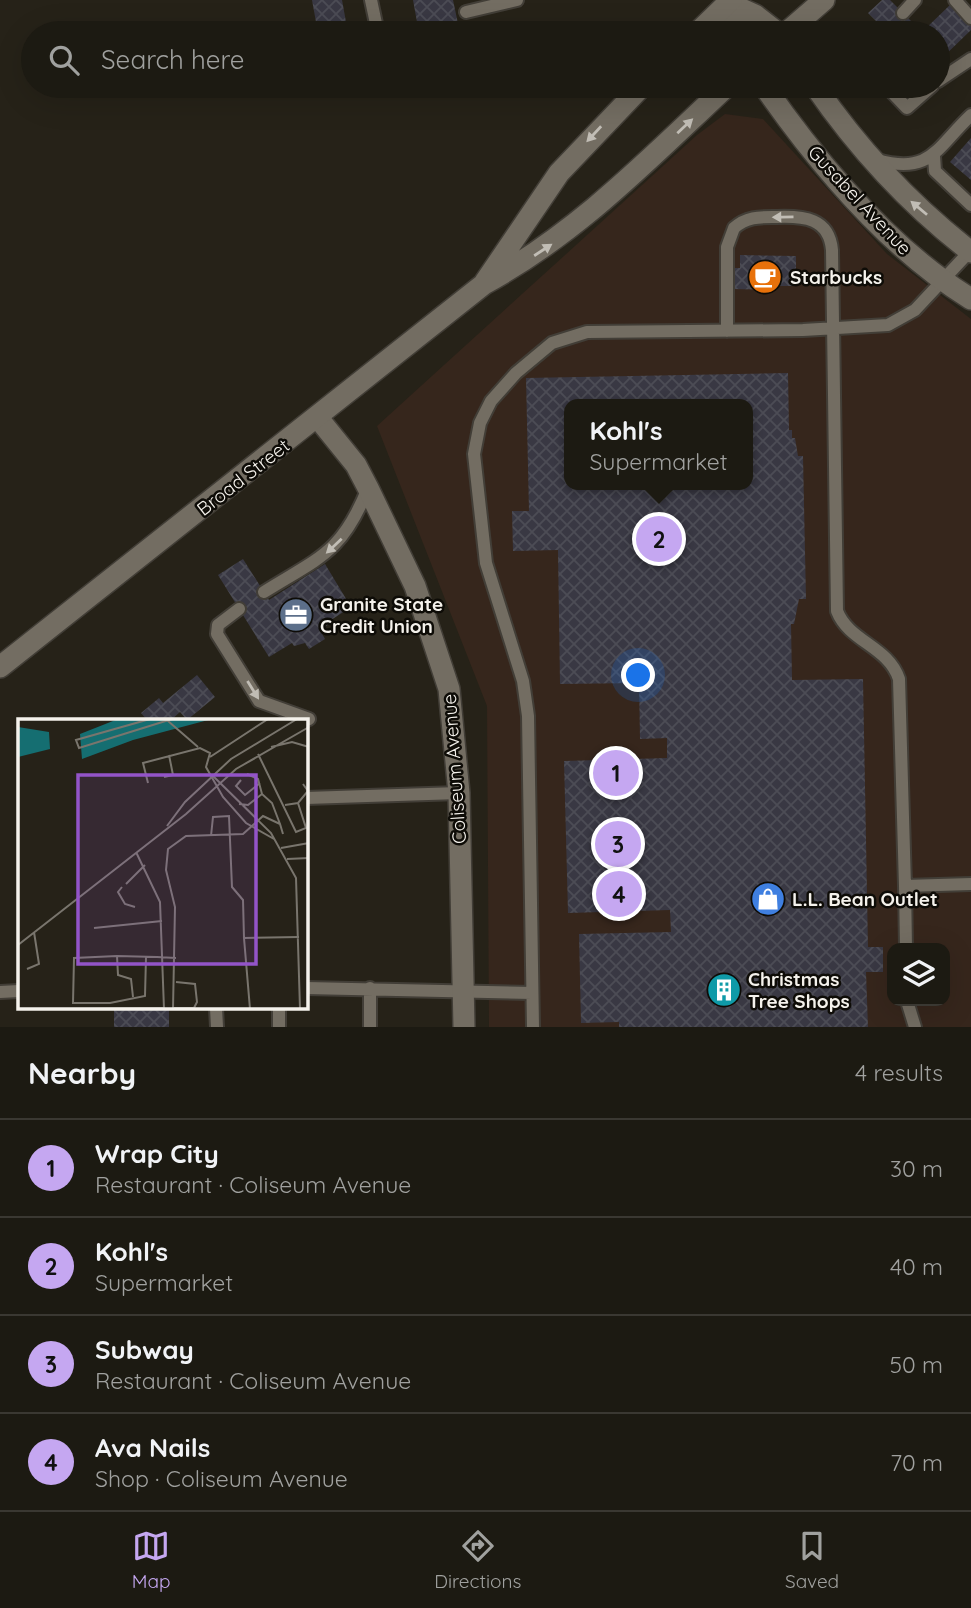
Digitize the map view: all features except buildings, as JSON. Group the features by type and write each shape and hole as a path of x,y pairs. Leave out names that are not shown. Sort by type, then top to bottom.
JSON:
{"main road":[{"path":"800,21 824,0"},
{"path":"708,21 728,1"},
{"path":"728,1 732,21"},
{"path":"728,1 763,21"},
{"name":"Broad Street","path":"484,284 559,173 631,98"},
{"name":"Broad Street","path":"0,667 484,284 554,242 590,215 714,98"},
{"name":"Gusabel Avenue","path":"774,98 862,205 915,259 971,299"},
{"name":"Gusabel Avenue","path":"824,98 868,158 908,200 971,251"},
{"name":"Coliseum Avenue","path":"318,418 356,465 368,488 415,586 443,665 455,732 459,793 464,1027"}],"lane":[{"path":"371,0 375,21"},
{"path":"467,12 517,0"},
{"path":"903,13 915,0"},
{"path":"955,0 971,18"},
{"path":"950,72 971,59"},
{"path":"898,98 907,107 918,98"},
{"path":"868,158 905,165 924,162 934,156 971,115"},
{"path":"934,156 935,171 971,205"},
{"path":"727,331 727,247 730,234 740,222 756,217 808,217 827,232 832,250 837,611 849,630 884,654 899,679 906,943"},
{"path":"533,1027 528,716 523,681 486,563 474,454 480,422 491,401 516,373 552,343 587,332 833,329 898,322 915,310 971,251"},
{"path":"264,592 332,550 352,525 368,488"},
{"path":"239,608 218,625 217,634 252,690 260,701 269,706 296,712 309,719"},
{"path":"308,798 459,793"},
{"path":"905,886 971,884"},
{"path":"308,988 532,993"},
{"path":"370,988 370,1027"},
{"path":"0,992 18,991"},
{"path":"909,1006 915,1027"}],"shaded area":[{"path":"725,114 763,119 887,254 971,319 971,1027 489,1027 487,706 377,426 697,135"}],"place":[{"name":"Starbucks","path":"765,277"},
{"name":"Kohl's","path":"659,539"},
{"name":"Granite State Credit Union","path":"296,615"},
{"name":"Wrap City","path":"616,773"},
{"name":"Subway","path":"618,844"},
{"name":"Ava Nails","path":"619,894"},
{"name":"L.L. Bean Outlet","path":"768,899"},
{"name":"Christmas Tree Shops","path":"724,990"}]}
